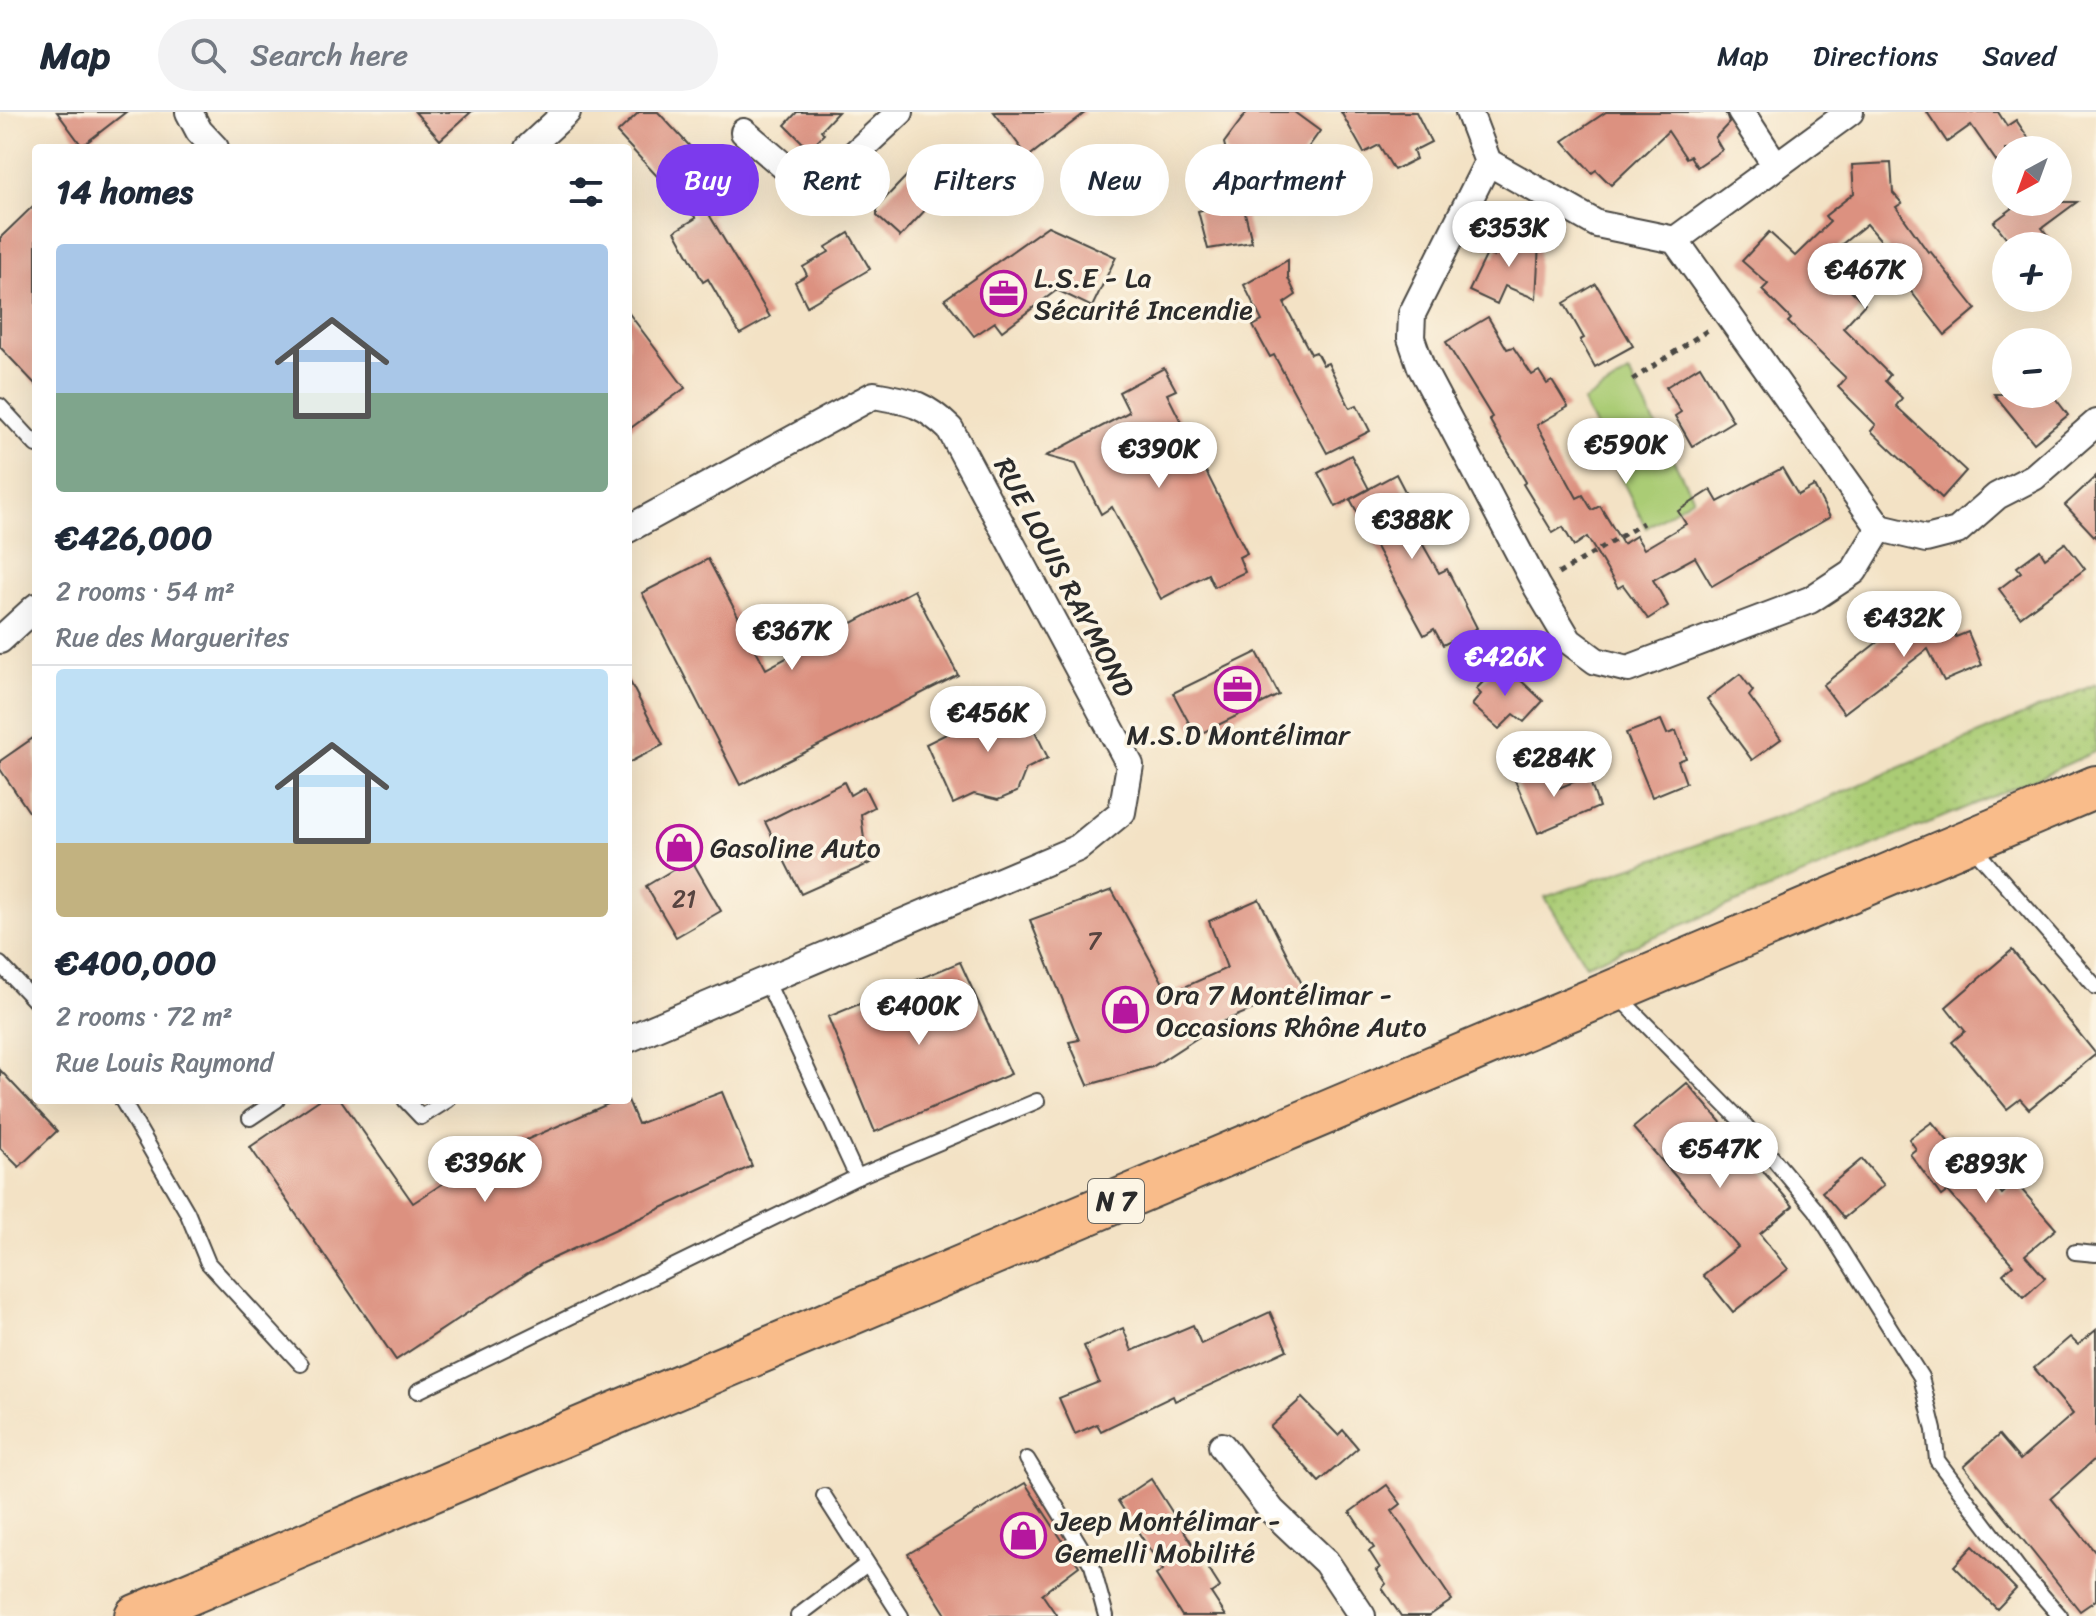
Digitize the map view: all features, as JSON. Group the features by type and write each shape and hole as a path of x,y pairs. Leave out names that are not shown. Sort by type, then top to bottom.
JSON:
{"main road":[{"name":"N 7","path":"136,1616 2096,787"}],"street":[{"path":"189,112 199,131 211,144"},
{"path":"532,144 567,112"},
{"path":"744,132 801,181 817,182 831,176 900,112"},
{"path":"1469,112 1488,162 1597,224 1675,240 1880,528 1926,539 1957,531 1997,496 2034,477 2096,423"},
{"path":"1741,112 1776,166"},
{"path":"1675,240 1850,112"},
{"path":"1488,162 1412,314 1411,338 1421,367 1537,587 1569,641 1596,661 1628,669 1810,600 1854,571 1880,528"},
{"name":"RUE LOUIS RAYMOND","path":"632,527 874,395 906,401 931,411 950,429 1130,765 1122,812 1078,848 632,1037"},
{"path":"0,640 32,611"},
{"path":"1222,1446 1272,1511 1326,1562 1362,1616"}],"lane":[{"path":"0,406 32,441"},
{"path":"1968,841 2096,987"},
{"path":"0,964 32,998"},
{"path":"766,980 857,1177"},
{"path":"1613,991 1745,1125 1816,1210 1921,1377 1934,1430 1937,1460 2019,1569 2060,1616"},
{"path":"418,1391 857,1177 1037,1101"},
{"path":"124,1104 187,1212 208,1263 301,1364"},
{"path":"250,1118 271,1104"},
{"path":"409,1104 421,1117 442,1104"},
{"path":"2075,1252 2096,1254"},
{"path":"1027,1459 1092,1565 1106,1616"},
{"path":"824,1496 901,1616"},
{"path":"798,1616 867,1564"}],"path":[{"path":"1632,380 1728,316"},
{"path":"1537,587 1643,523"}],"green space":[{"path":"1629,373 1693,498 1646,528 1583,402"},
{"path":"2096,684 2096,751 1586,965 1545,897 1817,803"}],"building":[{"path":"57,112 126,112 85,144 81,144"},
{"path":"415,112 471,112 440,140"},
{"path":"639,112 658,112 688,144 656,144 656,175 632,149 632,144 627,144 617,133"},
{"path":"797,112 838,112 821,130 824,134 814,144 804,144 785,125"},
{"path":"994,112 1086,112 1044,145 1018,144"},
{"path":"1247,112 1294,112 1320,131 1311,144 1224,143"},
{"path":"1341,112 1416,112 1431,142 1413,151 1416,159 1394,170 1379,145 1373,148 1373,144 1359,144"},
{"path":"1606,112 1725,112 1729,123 1715,138 1722,150 1697,167 1690,156 1686,158 1668,131 1611,185 1596,170 1592,173 1563,141"},
{"path":"1927,112 1998,112 2007,126 2016,120 2027,136 1992,136 1992,155 1971,125 1947,142"},
{"path":"1891,163 1893,193 1902,203 1896,207 1928,252 1976,309 1945,335 1899,276 1906,270 1867,224 1821,261 1865,304 1843,328 1890,375 1885,381 1902,398 1896,406 1966,471 1942,498 1871,431 1876,425 1838,387 1846,378 1788,322 1791,319 1762,290 1768,284 1742,261 1769,232 1795,256 1830,222 1825,216 1854,193 1852,165"},
{"path":"906,177 906,216 920,216 900,237 877,216 890,216 890,193"},
{"path":"32,207 32,381 0,347 0,238"},
{"path":"694,216 710,216 770,317 740,334 708,279 703,282 675,231 696,218"},
{"path":"1199,216 1246,216 1252,242 1208,249"},
{"path":"2002,216 2058,216 2042,228 2045,232 2002,232 1994,222"},
{"path":"1048,226 1116,257 1092,307 1057,290 1002,331 995,322 974,336 945,299"},
{"path":"1506,230 1539,243 1536,299 1505,286 1497,304 1469,291 1487,254 1494,257"},
{"path":"849,233 870,269 807,306 795,282 807,275 803,267 829,252 826,247"},
{"path":"1288,260 1288,278 1296,295 1284,303 1311,354 1316,352 1323,365 1328,363 1350,408 1357,405 1370,431 1327,453 1274,355 1270,357 1253,326 1262,321 1244,285"},
{"path":"1596,284 1633,346 1595,367 1580,340 1584,338 1564,303"},
{"path":"632,317 685,388 632,427"},
{"path":"1488,317 1507,349 1513,347 1532,375 1539,371 1547,384 1552,381 1568,407 1537,425 1577,498 1583,495 1592,510 1600,506 1623,544 1636,536 1644,549 1686,524 1678,511 1711,490 1718,502 1782,468 1798,495 1814,486 1830,517 1712,586 1695,557 1653,580 1668,606 1648,619 1623,585 1618,588 1587,537 1574,546 1563,527 1553,533 1523,484 1526,482 1489,419 1492,417 1446,342"},
{"path":"1700,366 1733,421 1692,446 1675,416 1681,412 1666,387"},
{"path":"1164,368 1176,390 1167,394 1247,553 1239,557 1245,572 1214,587 1208,574 1161,599 1112,507 1101,514 1076,464 1046,456 1129,412 1119,392"},
{"path":"2005,408 2063,408 2068,415 2034,443"},
{"path":"1351,455 1369,489 1336,507 1318,473"},
{"path":"1396,474 1422,524 1414,529 1439,573 1447,569 1477,628 1443,645 1434,629 1424,635 1350,499"},
{"path":"2096,476 2096,538 2065,505"},
{"path":"2065,543 2085,569 2020,617 1999,589 2021,572 2017,567 2040,550 2045,558"},
{"path":"708,559 766,669 914,590 958,675 740,785 642,593"},
{"path":"1944,611 1956,637 1968,632 1982,665 1944,681 1928,649 1844,713 1823,685 1880,640"},
{"path":"1257,652 1279,695 1196,736 1173,693"},
{"path":"1502,663 1543,701 1524,722 1514,714 1499,729 1472,705 1481,694 1476,689"},
{"path":"1740,674 1753,691 1749,696 1781,739 1752,760 1707,699"},
{"path":"632,686 663,745 632,761"},
{"path":"1019,698 1048,758 1026,769 1017,792 998,800 974,794 953,804 926,744"},
{"path":"1661,720 1667,734 1676,731 1686,758 1678,761 1686,783 1652,797 1626,733"},
{"path":"32,739 32,816 0,769 0,761"},
{"path":"1543,765 1554,790 1588,776 1599,807 1538,833 1514,778"},
{"path":"844,782 850,795 864,787 874,807 861,814 864,839 877,860 801,894 765,822"},
{"path":"691,859 721,911 676,937 646,886"},
{"path":"1112,890 1169,994 1227,968 1209,921 1259,899 1304,988 1222,1022 1152,1067 1088,1085 1069,1042 1079,1040 1030,920"},
{"path":"2012,950 2096,1054 2029,1109 2020,1099 2007,1109 1952,1042 1965,1031 1946,1007"},
{"path":"960,962 1011,1074 875,1132 828,1017"},
{"path":"0,1070 57,1131 19,1167 0,1148"},
{"path":"1687,1083 1793,1206 1760,1234 1788,1269 1733,1312 1703,1275 1738,1247 1633,1128"},
{"path":"722,1092 752,1166 543,1263 396,1360 250,1147 313,1104 344,1104 413,1203 476,1162 608,1104 630,1104 638,1124"},
{"path":"1932,1122 1970,1168 1979,1162 2002,1194 2015,1182 2056,1229 2025,1255 2045,1278 2024,1297 2003,1274 2013,1265 1948,1191 1941,1196 1910,1154 1916,1149 1909,1139"},
{"path":"1862,1159 1884,1185 1844,1218 1822,1192"},
{"path":"1270,1312 1287,1350 1175,1401 1173,1396 1101,1431 1097,1424 1075,1434 1059,1398 1099,1382 1084,1346 1123,1328 1132,1351 1193,1325 1201,1344"},
{"path":"2096,1330 2096,1458 2051,1498 2096,1553 2096,1600 2080,1611 1964,1466 1999,1435 2020,1460 2073,1414 2034,1368 2070,1337 2078,1345"},
{"path":"1302,1398 1338,1435 1343,1430 1358,1448 1319,1482 1270,1427"},
{"path":"1151,1479 1220,1587 1211,1593 1226,1616 1182,1616 1156,1575 1163,1570 1118,1501"},
{"path":"1025,1483 1079,1566 1042,1594 1057,1616 947,1616 908,1554"},
{"path":"1387,1485 1401,1504 1392,1511 1452,1600 1429,1616 1401,1616 1382,1588 1386,1584 1376,1570 1380,1568 1369,1551 1374,1548 1350,1512"},
{"path":"1973,1546 2016,1589 1997,1609 1954,1566"}],"place":[{"name":"L.S.E - La Sécurité Incendie","path":"1003,293"},
{"name":"M.S.D Montélimar","path":"1238,690"},
{"name":"Gasoline Auto","path":"679,847"},
{"name":"Ora 7 Montélimar - Occasions Rhône Auto","path":"1125,1010"},
{"name":"Jeep Montélimar - Gemelli Mobilité","path":"1024,1536"}]}
